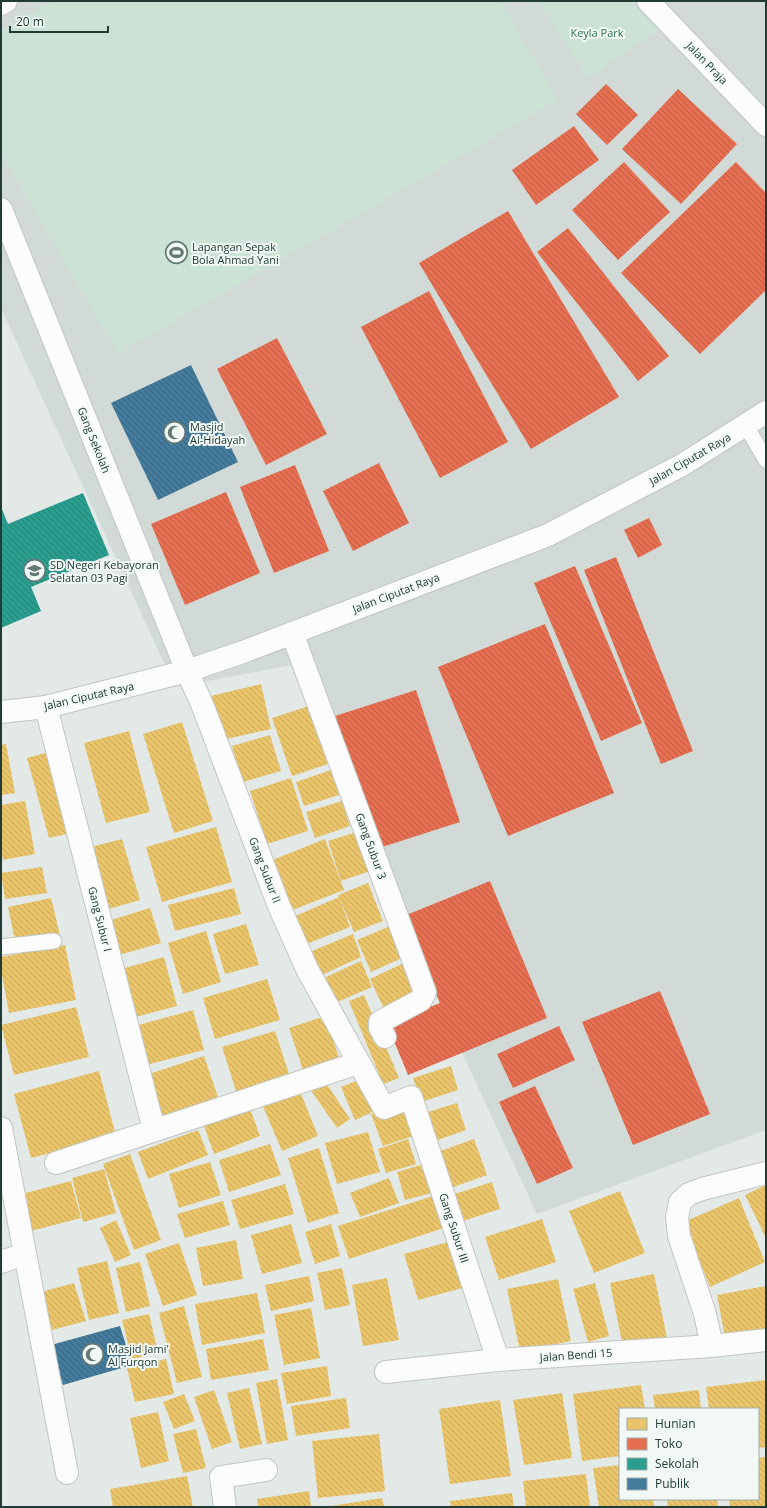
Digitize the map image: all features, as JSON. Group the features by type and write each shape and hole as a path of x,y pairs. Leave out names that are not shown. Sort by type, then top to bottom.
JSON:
{"street":[{"path":"1,4 6,1"},
{"name":"Jalan Praja","path":"648,1 766,125"},
{"name":"Gang Sekolah","path":"1,209 187,671"},
{"name":"Jalan Ciputat Raya","path":"1,712 46,707 187,671 243,652 548,535 682,465 766,412"},
{"name":"Gang Subur 3","path":"292,633 425,992 421,1000 380,1022 380,1028 385,1036"},
{"name":"Gang Subur II","path":"187,671 202,704 291,934 307,970 384,1108 411,1097"},
{"name":"Gang Subur I","path":"46,707 154,1130"},
{"path":"56,1163 358,1063"},
{"name":"Gang Subur III","path":"411,1097 498,1360"},
{"path":"1,1128 67,1473"},
{"path":"712,1346 705,1314 679,1236 677,1217 680,1202 689,1194 702,1189 766,1173"},
{"path":"1,1262 25,1254"},
{"name":"Jalan Bendi 15","path":"386,1372 498,1360 712,1346 766,1340"},
{"path":"225,1507 221,1477 266,1470"}],"lane":[{"path":"746,426 766,460"},
{"path":"1,947 54,941"}],"shaded area":[{"path":"1,1 766,1 766,1130 537,1214 432,988 293,665 175,687 1,308"}],"green space":[{"name":"Lapangan Sepak Bola Ahmad Yani","path":"52,1 500,1 558,100 118,354 1,153 1,31"},
{"name":"Keyla Park","path":"537,1 631,1 658,30 588,78"}],"building: Hunian":[{"path":"261,684 271,729 222,740 211,696"},
{"path":"309,706 328,764 292,776 272,718"},
{"path":"182,722 213,821 174,833 143,734"},
{"path":"129,731 150,812 106,823 84,743"},
{"path":"270,735 281,771 243,782 232,746"},
{"path":"6,744 15,793 1,795 1,745"},
{"path":"49,752 71,833 49,838 27,758"},
{"path":"331,770 339,795 304,806 296,782"},
{"path":"291,778 308,831 267,844 250,791"},
{"path":"25,801 35,854 3,860 1,847 1,805"},
{"path":"342,801 350,826 315,838 306,812"},
{"path":"216,827 232,882 162,902 146,847"},
{"path":"363,830 376,869 341,881 328,841"},
{"path":"122,839 140,900 105,910 87,848"},
{"path":"325,839 344,890 290,911 270,861"},
{"path":"42,867 47,893 5,899 1,873"},
{"path":"368,883 383,921 354,932 338,895"},
{"path":"234,888 241,914 175,931 168,905"},
{"path":"339,897 350,927 304,945 293,917"},
{"path":"51,898 60,935 16,945 8,907"},
{"path":"150,908 161,943 119,955 108,921"},
{"path":"246,924 259,965 225,974 213,934"},
{"path":"395,924 409,955 371,972 357,940"},
{"path":"206,931 221,982 183,994 168,943"},
{"path":"353,934 361,957 315,978 305,954"},
{"path":"65,945 76,1000 9,1013 1,970 1,957"},
{"path":"164,957 177,1006 132,1018 118,970"},
{"path":"361,961 372,987 328,1006 315,982"},
{"path":"408,961 423,993 385,1011 370,979"},
{"path":"267,979 280,1020 215,1039 203,998"},
{"path":"364,995 399,1078 383,1084 349,1001"},
{"path":"76,1007 89,1057 14,1075 1,1025"},
{"path":"193,1010 204,1050 146,1065 135,1026"},
{"path":"325,1016 340,1061 304,1073 289,1028"},
{"path":"275,1031 290,1077 237,1094 222,1047"},
{"path":"204,1056 220,1103 165,1121 149,1074"},
{"path":"451,1066 458,1090 421,1102 413,1078"},
{"path":"99,1071 116,1136 31,1158 14,1094"},
{"path":"361,1079 375,1111 355,1120 341,1087"},
{"path":"324,1080 350,1119 337,1128 310,1089"},
{"path":"299,1089 318,1136 282,1151 262,1104"},
{"path":"407,1101 419,1134 383,1146 371,1114"},
{"path":"457,1103 466,1130 435,1141 425,1113"},
{"path":"249,1106 260,1136 214,1154 203,1123"},
{"path":"198,1130 208,1155 148,1179 138,1152"},
{"path":"368,1132 380,1172 337,1184 325,1143"},
{"path":"408,1139 416,1164 386,1173 378,1149"},
{"path":"474,1139 487,1175 448,1189 435,1153"},
{"path":"270,1144 281,1175 229,1192 219,1160"},
{"path":"319,1148 339,1213 308,1223 288,1158"},
{"path":"130,1154 161,1240 134,1250 103,1164"},
{"path":"210,1162 221,1195 179,1208 169,1174"},
{"path":"427,1163 436,1192 405,1200 397,1172"},
{"path":"104,1169 116,1213 83,1222 72,1178"},
{"path":"389,1178 399,1203 360,1217 350,1193"},
{"path":"71,1181 81,1218 27,1232 18,1195"},
{"path":"492,1182 500,1209 463,1221 455,1194"},
{"path":"285,1184 294,1214 240,1229 231,1200"},
{"path":"766,1185 766,1238 745,1195"},
{"path":"620,1191 645,1253 594,1273 569,1211"},
{"path":"433,1196 444,1228 349,1259 338,1226"},
{"path":"739,1198 765,1262 710,1287 684,1222"},
{"path":"223,1201 230,1225 185,1238 177,1214"},
{"path":"542,1219 556,1262 499,1280 485,1237"},
{"path":"116,1220 131,1255 115,1262 100,1228"},
{"path":"291,1224 302,1263 262,1274 251,1235"},
{"path":"331,1224 340,1256 315,1264 305,1232"},
{"path":"236,1240 243,1279 203,1286 196,1248"},
{"path":"452,1241 466,1287 418,1300 404,1254"},
{"path":"179,1243 197,1295 163,1306 145,1254"},
{"path":"107,1261 119,1313 89,1320 77,1268"},
{"path":"140,1262 150,1306 126,1312 116,1268"},
{"path":"342,1268 350,1305 325,1310 317,1273"},
{"path":"654,1274 667,1338 623,1347 610,1283"},
{"path":"309,1276 314,1301 271,1311 265,1285"},
{"path":"387,1278 399,1340 363,1346 352,1285"},
{"path":"558,1279 571,1341 520,1351 507,1289"},
{"path":"74,1283 86,1321 52,1330 41,1292"},
{"path":"595,1283 609,1336 588,1342 573,1289"},
{"path":"766,1286 766,1335 726,1342 717,1295"},
{"path":"257,1293 265,1333 202,1345 195,1304"},
{"path":"184,1306 202,1377 177,1383 159,1313"},
{"path":"311,1308 320,1358 284,1365 274,1315"},
{"path":"149,1314 158,1353 132,1359 122,1320"},
{"path":"263,1339 269,1370 211,1380 206,1349"},
{"path":"166,1359 174,1394 135,1402 127,1368"},
{"path":"327,1366 331,1396 287,1404 281,1373"},
{"path":"277,1379 288,1440 267,1444 256,1383"},
{"path":"766,1380 766,1447 759,1448 759,1408 709,1408 706,1387"},
{"path":"641,1385 645,1408 619,1408 619,1456 582,1461 573,1394"},
{"path":"249,1388 262,1444 240,1449 227,1393"},
{"path":"214,1390 232,1442 212,1449 194,1397"},
{"path":"699,1390 701,1408 655,1408 653,1395"},
{"path":"562,1393 572,1458 524,1465 513,1400"},
{"path":"184,1394 195,1421 174,1429 163,1402"},
{"path":"346,1398 350,1428 296,1436 291,1406"},
{"path":"500,1400 511,1476 450,1484 439,1409"},
{"path":"158,1412 169,1461 141,1468 130,1418"},
{"path":"196,1429 206,1468 183,1473 173,1434"},
{"path":"379,1434 385,1491 318,1498 312,1441"},
{"path":"766,1457 766,1507 730,1507 729,1500 759,1500 759,1458"},
{"path":"619,1465 619,1500 653,1500 654,1507 599,1507 593,1468"},
{"path":"586,1474 590,1507 526,1507 523,1481"},
{"path":"187,1476 193,1507 113,1507 110,1489"},
{"path":"309,1491 311,1507 258,1507 257,1499"},
{"path":"512,1493 514,1507 451,1507 450,1501"},
{"path":"382,1498 384,1507 331,1507 331,1506"},
{"path":"667,1500 717,1500 718,1507 668,1507"}],"building: Toko":[{"path":"606,84 638,115 607,145 576,114"},
{"path":"678,89 737,144 681,204 622,149"},
{"path":"574,126 599,160 536,205 512,170"},
{"path":"624,162 670,212 618,260 572,210"},
{"path":"736,162 766,193 766,290 700,354 621,273"},
{"path":"508,211 619,397 531,449 419,263"},
{"path":"568,228 669,356 638,381 537,252"},
{"path":"429,291 508,442 440,478 361,327"},
{"path":"277,338 327,434 266,465 217,369"},
{"path":"379,463 409,523 353,551 323,491"},
{"path":"295,465 329,551 274,573 240,487"},
{"path":"226,492 260,573 185,605 151,524"},
{"path":"649,518 662,545 638,558 624,530"},
{"path":"616,557 693,751 661,764 584,570"},
{"path":"575,566 642,723 601,741 534,583"},
{"path":"545,624 614,793 508,836 438,667"},
{"path":"416,690 460,822 376,849 332,717"},
{"path":"490,881 547,1018 408,1075 387,1024 440,1003 404,916"},
{"path":"660,991 710,1114 633,1145 582,1022"},
{"path":"559,1026 575,1060 513,1088 497,1054"},
{"path":"535,1086 573,1168 537,1184 499,1102"}],"building: Sekolah":[{"name":"SD Negeri Kebayoran Selatan 03 Pagi","path":"83,493 109,555 31,587 41,611 1,628 1,507 8,524"}],"building: Publik":[{"name":"Masjid Al-Hidayah","path":"191,365 238,462 158,500 111,403"},
{"name":"Masjid Jami' Al Furqon","path":"120,1326 132,1365 63,1385 51,1345"}],"place":[{"name":"Lapangan Sepak Bola Ahmad Yani","path":"176,253"},
{"name":"Masjid Al-Hidayah","path":"175,433"},
{"name":"SD Negeri Kebayoran Selatan 03 Pagi","path":"35,571"},
{"name":"Masjid Jami' Al Furqon","path":"92,1355"}]}
